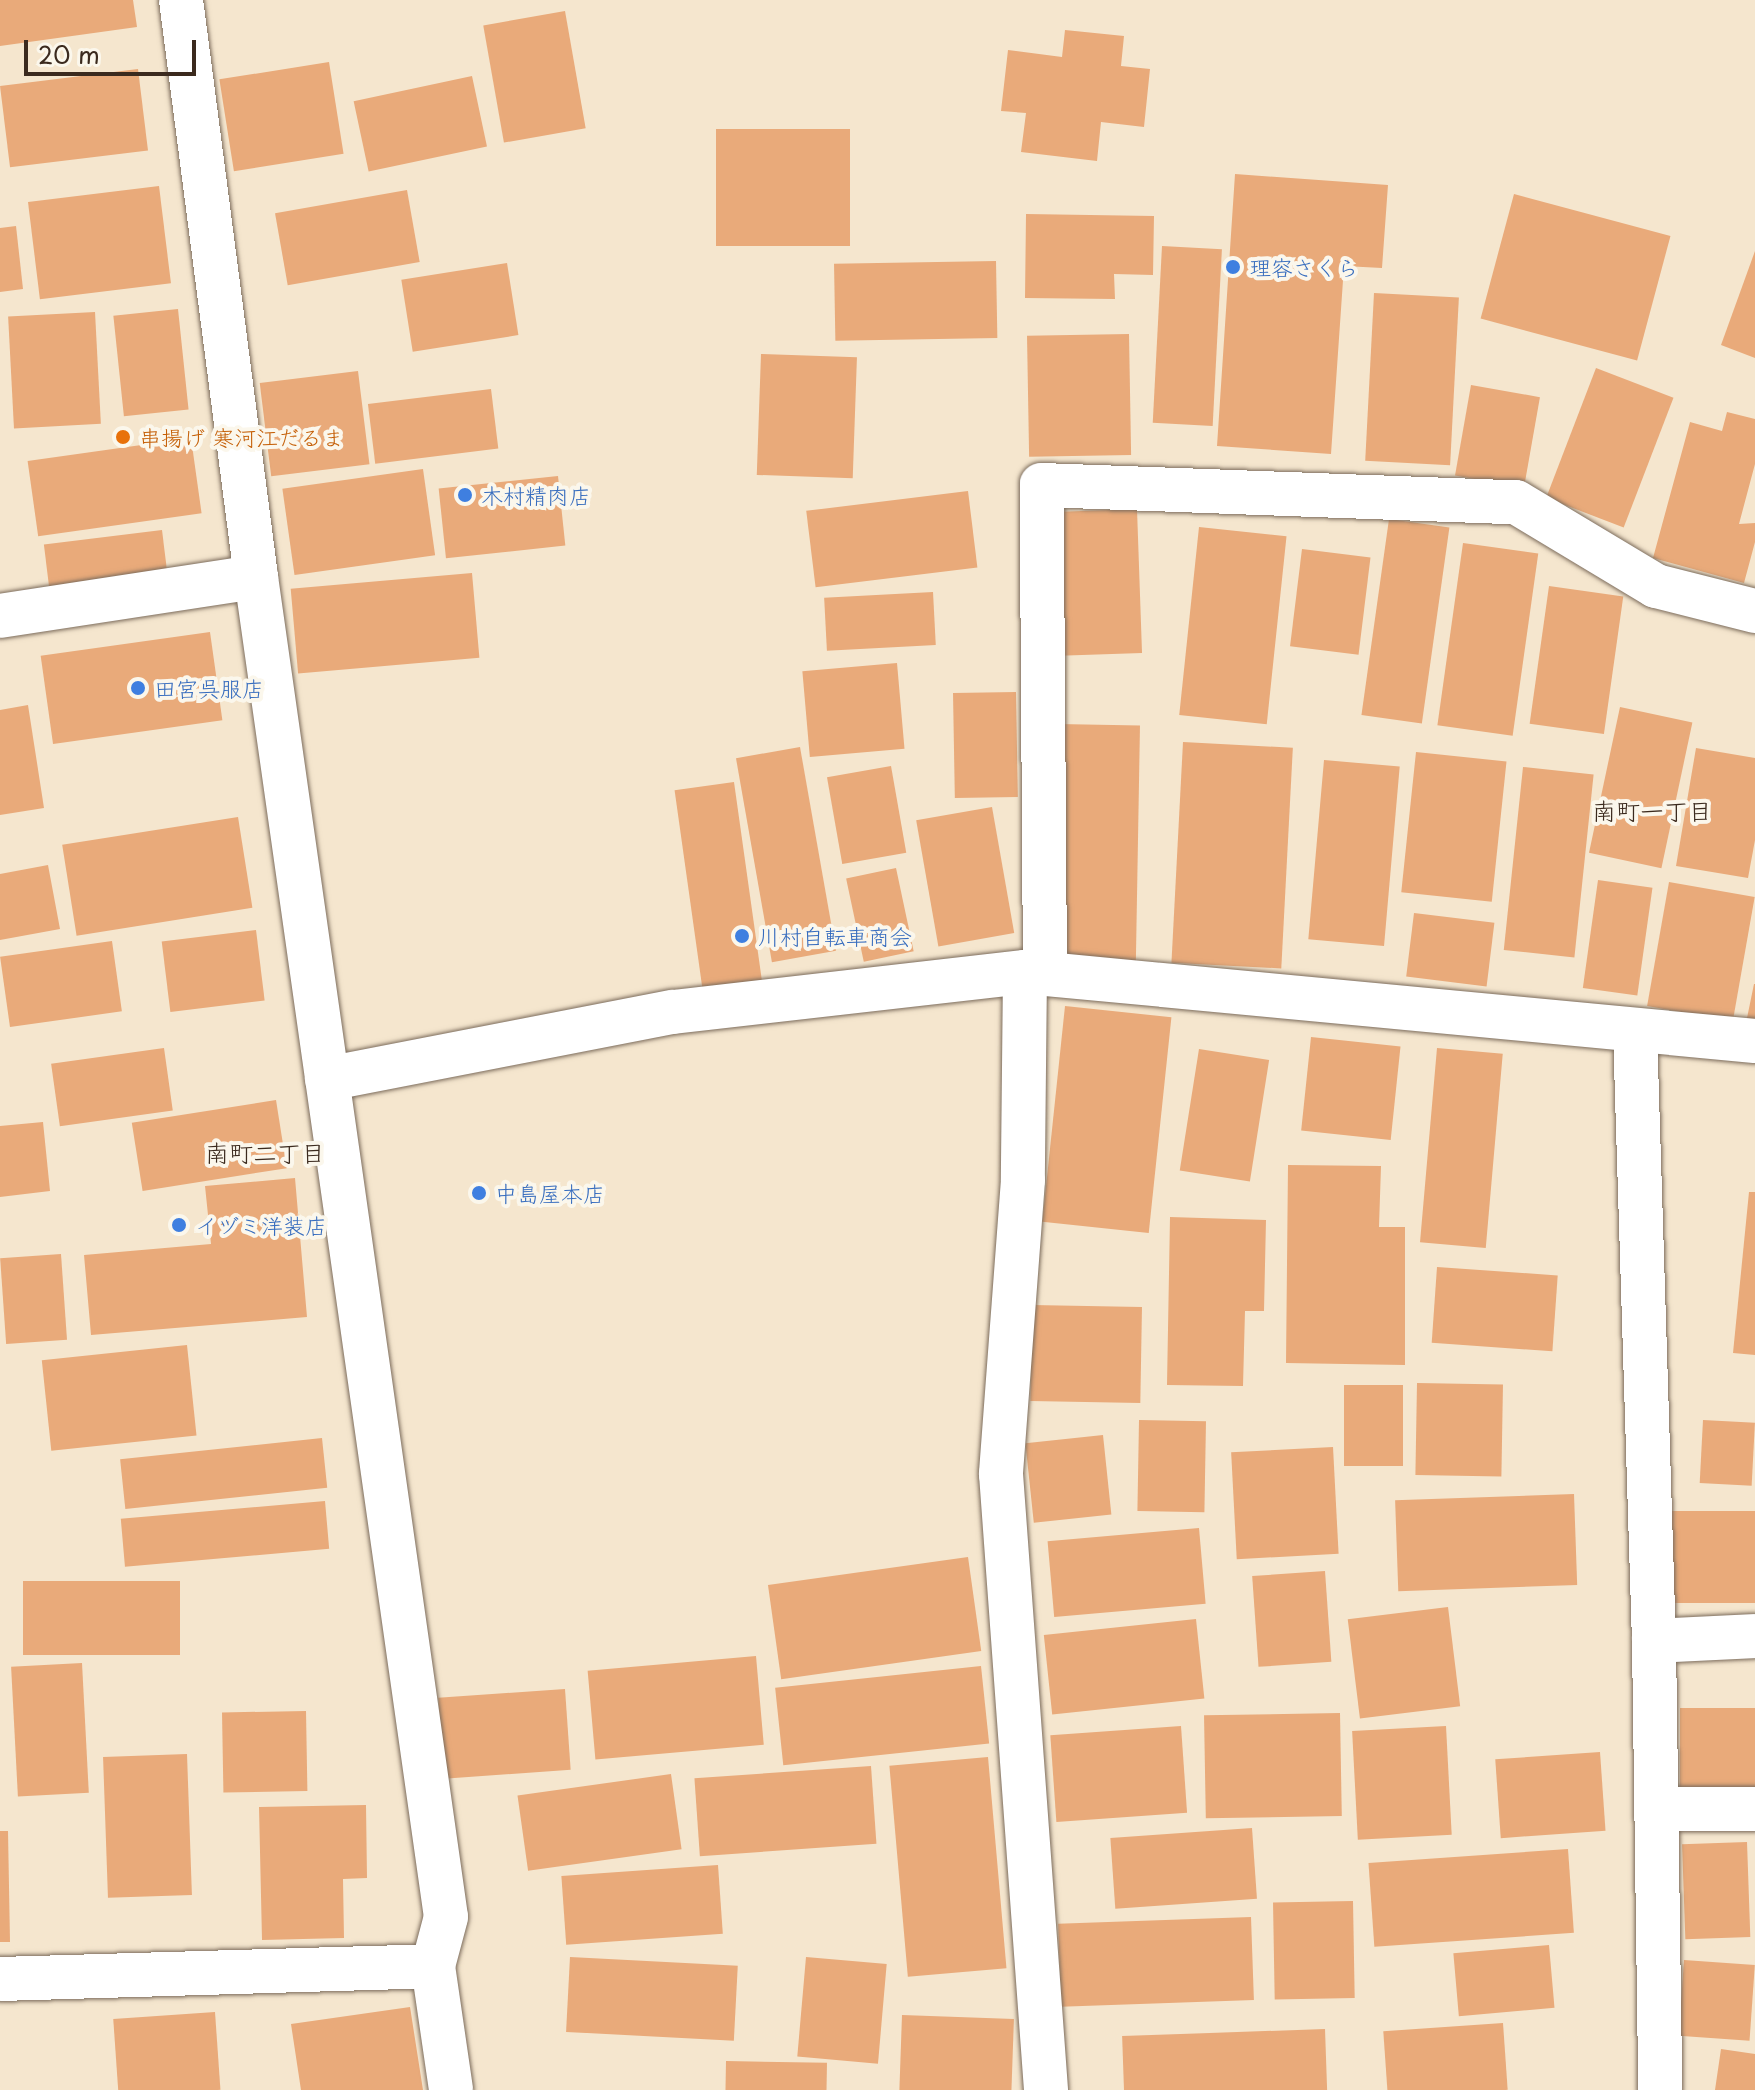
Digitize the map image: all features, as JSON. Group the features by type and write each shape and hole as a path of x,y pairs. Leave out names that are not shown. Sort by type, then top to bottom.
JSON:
{"street":[{"path":"181,0 256,577 446,1917 433,1966 451,2090"},
{"path":"1046,2090 1001,1474 1035,973 1042,485 1516,502 1656,586 1755,611"},
{"path":"0,616 256,577"},
{"path":"327,1079 673,1012 1035,973 1755,1041"},
{"path":"1635,1031 1654,1641 1660,2090"},
{"path":"1654,1641 1755,1636"},
{"path":"1656,1809 1755,1809"},
{"path":"0,1979 433,1966"}],"building":[{"path":"0,0 133,0 137,27 0,46"},
{"path":"565,11 586,128 504,143 483,25"},
{"path":"1065,30 1124,36 1121,66 1150,69 1144,127 1101,122 1097,161 1021,152 1026,113 1001,111 1008,50 1062,57"},
{"path":"329,62 344,154 234,171 219,79"},
{"path":"138,69 148,150 10,167 0,86"},
{"path":"472,76 487,146 369,172 354,101"},
{"path":"716,129 850,129 850,246 716,246"},
{"path":"1235,174 1388,185 1382,268 1344,266 1331,454 1217,446"},
{"path":"159,186 171,283 40,299 28,202"},
{"path":"407,190 420,262 288,285 275,213"},
{"path":"1514,194 1670,236 1637,361 1481,319"},
{"path":"1026,214 1154,216 1153,275 1114,274 1115,299 1025,298"},
{"path":"16,226 23,289 0,292 0,228"},
{"path":"1162,246 1222,249 1213,426 1153,423"},
{"path":"1755,251 1755,358 1721,345"},
{"path":"996,261 997,338 835,341 834,264"},
{"path":"507,263 518,335 413,352 401,280"},
{"path":"1374,293 1459,297 1450,465 1365,461"},
{"path":"178,309 189,409 124,416 113,316"},
{"path":"95,312 101,424 14,428 8,317"},
{"path":"1129,334 1131,455 1029,457 1027,336"},
{"path":"761,354 857,357 853,478 757,475"},
{"path":"1596,368 1673,398 1624,528 1546,498"},
{"path":"358,371 369,464 271,476 260,383"},
{"path":"1471,385 1540,397 1524,488 1455,476"},
{"path":"491,389 498,449 375,464 368,404"},
{"path":"1727,412 1755,419 1755,464 1739,524 1755,523 1755,542 1744,583 1653,558 1690,422 1722,431"},
{"path":"191,438 202,513 38,536 28,461"},
{"path":"423,469 435,555 294,575 282,489"},
{"path":"558,476 565,546 446,558 439,489"},
{"path":"968,491 977,567 816,587 806,511"},
{"path":"1137,509 1142,653 1052,656 1047,512"},
{"path":"1389,519 1449,527 1422,724 1361,715"},
{"path":"1199,527 1287,536 1267,724 1179,715"},
{"path":"162,530 168,577 50,591 44,545"},
{"path":"1463,543 1538,554 1513,736 1437,725"},
{"path":"1302,549 1370,557 1359,655 1290,646"},
{"path":"472,573 479,658 298,674 291,589"},
{"path":"1549,586 1623,596 1604,734 1530,724"},
{"path":"933,592 936,645 827,651 824,598"},
{"path":"210,632 222,720 53,744 41,656"},
{"path":"897,663 904,749 810,757 802,671"},
{"path":"1016,692 1018,797 955,798 953,693"},
{"path":"28,705 44,808 0,815 0,710"},
{"path":"1620,707 1692,722 1661,868 1589,853"},
{"path":"1058,724 1140,725 1136,965 1054,964"},
{"path":"1183,742 1293,748 1281,968 1171,963"},
{"path":"800,747 836,951 772,962 736,758"},
{"path":"1696,748 1755,758 1755,840 1748,878 1676,866"},
{"path":"1416,752 1507,762 1492,902 1401,892"},
{"path":"1324,760 1400,767 1384,946 1308,939"},
{"path":"891,766 906,853 842,864 827,777"},
{"path":"1523,767 1594,774 1574,957 1504,950"},
{"path":"734,782 762,980 702,988 675,790"},
{"path":"992,807 1014,933 938,946 916,820"},
{"path":"238,817 252,908 77,936 62,845"},
{"path":"48,865 60,929 0,940 0,874"},
{"path":"896,868 914,951 864,962 846,879"},
{"path":"1598,880 1652,888 1637,996 1583,988"},
{"path":"1669,882 1755,897 1733,1021 1647,1006"},
{"path":"1414,913 1494,923 1487,986 1406,977"},
{"path":"256,930 265,1000 170,1012 162,942"},
{"path":"112,941 122,1011 10,1027 0,957"},
{"path":"1755,984 1755,1020 1747,1018"},
{"path":"1065,1006 1171,1017 1149,1233 1042,1222"},
{"path":"1311,1037 1401,1046 1391,1140 1301,1130"},
{"path":"164,1048 173,1110 60,1126 51,1064"},
{"path":"1437,1048 1503,1054 1486,1248 1420,1242"},
{"path":"1199,1049 1269,1060 1250,1182 1180,1170"},
{"path":"276,1100 287,1168 143,1191 132,1123"},
{"path":"43,1122 50,1191 0,1197 0,1126"},
{"path":"1288,1165 1381,1166 1379,1227 1405,1227 1405,1365 1286,1363"},
{"path":"295,1178 307,1317 91,1335 84,1255 211,1244 205,1186"},
{"path":"1749,1192 1755,1192 1755,1355 1733,1353"},
{"path":"1170,1217 1266,1220 1264,1311 1245,1311 1243,1386 1167,1385"},
{"path":"61,1254 67,1340 6,1344 0,1258"},
{"path":"1437,1267 1558,1275 1552,1351 1432,1343"},
{"path":"1032,1305 1142,1307 1140,1403 1030,1401"},
{"path":"187,1345 197,1436 51,1451 42,1360"},
{"path":"1417,1383 1503,1385 1501,1476 1415,1475"},
{"path":"1344,1385 1403,1385 1403,1466 1344,1466"},
{"path":"1139,1420 1206,1421 1204,1512 1137,1511"},
{"path":"1703,1420 1755,1423 1752,1486 1700,1483"},
{"path":"1103,1435 1111,1515 1034,1523 1025,1443"},
{"path":"322,1438 327,1488 125,1509 120,1459"},
{"path":"1333,1447 1339,1554 1237,1559 1231,1452"},
{"path":"1574,1494 1577,1585 1398,1591 1395,1500"},
{"path":"325,1501 329,1549 125,1567 121,1519"},
{"path":"1661,1511 1755,1511 1755,1603 1661,1603"},
{"path":"1199,1528 1206,1604 1054,1617 1048,1541"},
{"path":"968,1557 981,1651 781,1679 768,1585"},
{"path":"1325,1571 1331,1662 1259,1667 1252,1576"},
{"path":"23,1581 180,1581 180,1655 23,1655"},
{"path":"1448,1607 1460,1706 1360,1719 1348,1619"},
{"path":"1196,1619 1204,1699 1052,1715 1044,1635"},
{"path":"756,1656 764,1745 595,1759 588,1671"},
{"path":"82,1663 89,1793 18,1797 11,1667"},
{"path":"981,1666 989,1744 783,1765 775,1688"},
{"path":"565,1689 571,1770 444,1779 438,1698"},
{"path":"1680,1708 1755,1708 1755,1788 1680,1788"},
{"path":"306,1711 307,1791 223,1792 222,1712"},
{"path":"1340,1713 1342,1816 1206,1818 1204,1715"},
{"path":"1181,1726 1187,1813 1056,1822 1050,1735"},
{"path":"1446,1726 1452,1835 1358,1840 1352,1731"},
{"path":"1600,1752 1606,1831 1501,1838 1495,1759"},
{"path":"187,1754 192,1895 108,1898 103,1757"},
{"path":"988,1757 1006,1968 908,1977 889,1766"},
{"path":"871,1766 876,1844 700,1856 694,1778"},
{"path":"671,1774 682,1849 528,1871 518,1796"},
{"path":"366,1805 367,1878 343,1879 344,1938 262,1940 259,1807"},
{"path":"1252,1828 1257,1899 1115,1909 1110,1838"},
{"path":"0,1831 8,1831 10,1942 0,1942"},
{"path":"1747,1842 1750,1937 1685,1939 1682,1844"},
{"path":"1568,1849 1574,1933 1374,1947 1368,1863"},
{"path":"718,1865 723,1934 566,1945 561,1876"},
{"path":"1353,1901 1355,1998 1275,1999 1273,1902"},
{"path":"1251,1917 1254,2000 1061,2007 1058,1924"},
{"path":"1549,1945 1554,2008 1459,2016 1453,1953"},
{"path":"570,1957 738,1966 734,2041 566,2032"},
{"path":"806,1957 887,1964 878,2064 797,2057"},
{"path":"1684,1960 1755,1965 1750,2041 1679,2036"},
{"path":"410,2007 423,2090 301,2090 291,2024"},
{"path":"215,2012 220,2090 118,2090 113,2019"},
{"path":"902,2015 1014,2019 1011,2090 899,2090"},
{"path":"1503,2023 1508,2090 1387,2090 1383,2031"},
{"path":"1325,2029 1327,2090 1124,2090 1122,2036"},
{"path":"1721,2049 1755,2054 1755,2090 1715,2090"},
{"path":"726,2061 827,2063 827,2090 725,2090"}],"place":[{"name":"理容さくら","path":"1233,267"},
{"name":"串揚げ 寒河江だるま","path":"123,437"},
{"name":"木村精肉店","path":"465,495"},
{"name":"田宮呉服店","path":"138,688"},
{"name":"川村自転車商会","path":"742,936"},
{"name":"中島屋本店","path":"479,1193"},
{"name":"イヅミ洋装店","path":"179,1225"}],"district":[{"name":"南町一丁目","path":"1652,811"},
{"name":"南町二丁目","path":"265,1153"}]}
